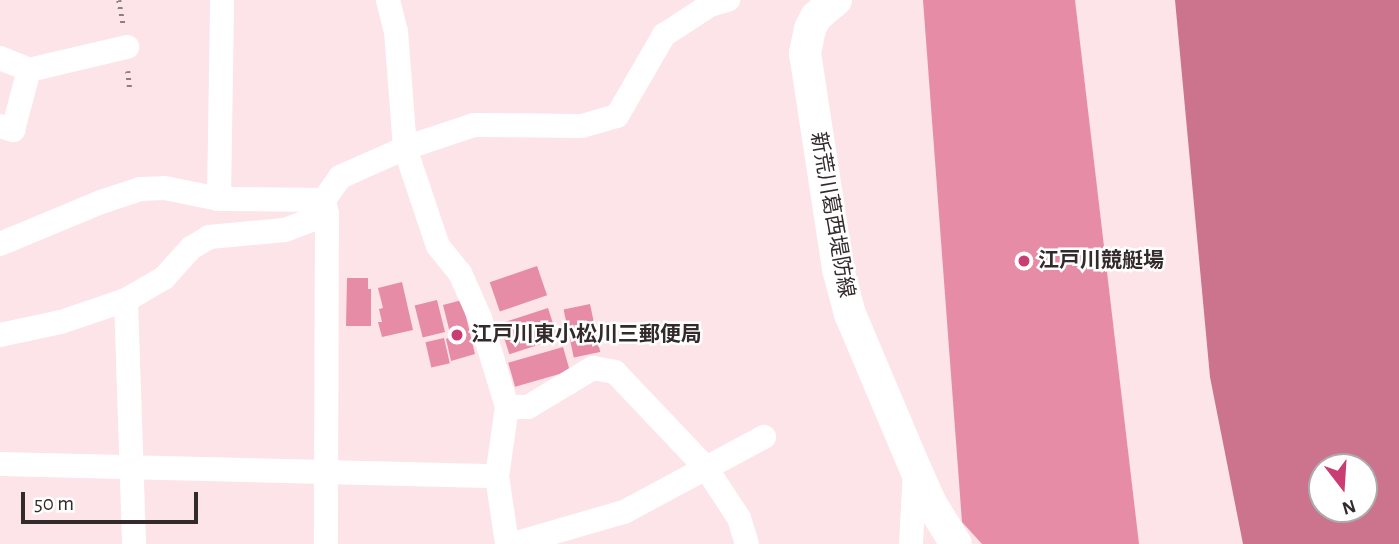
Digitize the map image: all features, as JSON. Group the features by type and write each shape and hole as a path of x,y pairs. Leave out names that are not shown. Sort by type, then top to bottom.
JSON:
{"main road":[{"name":"新荒川葛西堤防線","path":"836,0 816,17 810,29 805,53 838,269 850,314 916,470 930,502 956,544"}],"street":[{"path":"219,199 222,0"},
{"path":"388,0 396,31 405,148 438,246 460,273 480,318 507,407 497,476 507,544"},
{"path":"326,544 326,207 340,177 405,148 474,125 582,126 617,116 664,35 710,5 728,0"},
{"path":"0,58 29,70 127,47"},
{"path":"0,127 13,130 29,70"},
{"path":"0,244 100,202 140,189 165,188 219,199 326,207"},
{"path":"0,335 61,322 126,300 164,278 191,248 209,237 285,230 326,207"},
{"path":"126,300 134,468 134,544"},
{"path":"507,407 527,407 593,369 615,372 706,468 739,518 747,544"},
{"path":"513,544 624,512 764,437"},
{"path":"0,464 497,476"},
{"path":"911,544 916,470"}],"shaded area":[{"path":"1175,0 1399,0 1399,544 1243,544 1210,377"}],"building":[{"name":"江戸川競艇場","path":"923,0 1075,0 1139,544 982,544 962,522"},
{"path":"537,266 547,295 500,312 490,282"},
{"path":"347,278 368,278 368,289 371,289 371,326 346,326"},
{"path":"402,282 413,330 382,337 378,322 382,322 379,309 383,308 378,288"},
{"path":"437,300 445,332 423,338 415,306"},
{"path":"462,300 475,354 451,361 446,339 451,337 443,305"},
{"path":"590,304 600,352 574,358 564,310"},
{"path":"548,308 558,338 509,354 499,324"},
{"path":"444,338 450,363 431,368 425,342"},
{"path":"563,347 570,371 515,387 508,363"}],"place":[{"name":"江戸川競艇場","path":"1024,261"},
{"name":"江戸川東小松川三郵便局","path":"457,335"}]}
